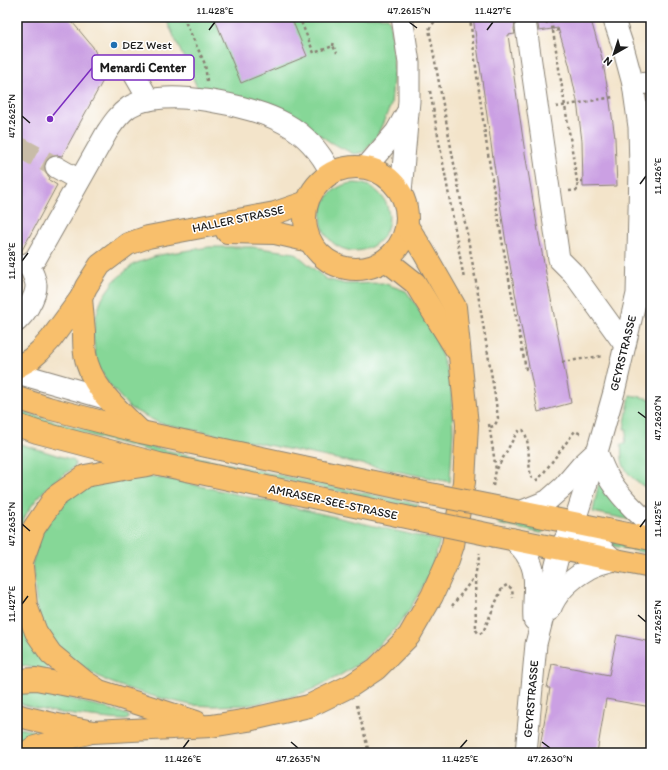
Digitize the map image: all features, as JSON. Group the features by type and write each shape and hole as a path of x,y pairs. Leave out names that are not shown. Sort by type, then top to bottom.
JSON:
{"main road":[{"path":"354,166 366,167 380,172 392,180 401,192 408,214 407,226 403,239 396,251 386,260 370,267 352,269 335,265 321,255 310,241 306,228 305,215 307,202 312,190 320,181 331,173 342,168 354,166"},
{"name":"HALLER STRASSE","path":"180,231 275,213 307,202"},
{"path":"26,753 35,747 93,732 211,726 248,720 309,706 352,685 376,669 409,636 432,596 453,545 464,482 467,425 455,307 407,226"},
{"path":"17,367 31,359 45,346 81,298 100,265 128,244 148,237 180,231"},
{"name":"HALLER STRASSE","path":"180,231 275,233 310,241"},
{"path":"386,260 415,283 459,354"},
{"path":"81,298 84,348 87,364 92,376 108,399 141,432"},
{"path":"17,398 48,408 141,432 420,492 651,539"},
{"name":"AMRASER-SEE-STRASSE","path":"17,426 159,464 504,538 651,566"},
{"path":"99,691 84,681 52,654 36,632 26,605 19,573 34,528 55,497 85,476 159,464"},
{"path":"17,680 36,679 99,691 211,726"},
{"path":"17,715 93,732"}],"street":[{"name":"GEYRSTRASSE","path":"526,753 536,644 560,549 574,523 597,452 614,392 638,294 640,170 639,127 642,83 624,47 613,17"},
{"path":"401,192 409,102 409,63 402,18"},
{"path":"526,27 560,259 573,273 625,345"},
{"path":"133,72 149,100"},
{"path":"17,321 24,314 36,293 35,279 22,264 33,261 39,254 99,145 115,120 130,107 158,98 181,98 210,101 250,110 287,124 304,137 325,161 331,173"},
{"path":"366,167 396,132 408,112"},
{"path":"56,167 79,180"},
{"path":"17,372 108,399"},
{"path":"511,510 547,501 597,452 607,475 615,487 637,513 651,524"},
{"path":"574,523 614,560"},
{"name":"GEYRSTRASSE","path":"504,538 528,556 535,574 533,613 536,644"},
{"name":"GEYRSTRASSE","path":"536,644 552,604 567,584 585,570 614,560"}],"path":[{"path":"183,17 205,64 210,101"},
{"path":"299,17 314,53 333,46"},
{"path":"438,17 429,29 495,396 498,418 494,426 490,427 489,420"},
{"path":"470,17 473,32 482,118 495,201 526,369 530,368"},
{"path":"551,21 578,190"},
{"path":"552,31 559,30"},
{"path":"334,41 333,46 337,53"},
{"path":"430,89 465,284"},
{"path":"565,106 617,97"},
{"path":"482,118 487,117"},
{"path":"577,181 583,180"},
{"path":"495,201 500,201"},
{"path":"562,362 603,356"},
{"path":"496,470 516,434 520,430 525,432 527,440 531,477 537,480 575,431 581,434"},
{"path":"475,576 476,630 479,634 483,632 502,588 507,585 512,589 513,603"},
{"path":"352,685 369,753"}],"green space":[{"path":"165,17 388,17 390,22 394,69 391,105 377,136 364,152 354,154 330,142 290,114 197,87"},
{"path":"355,183 368,186 379,193 386,204 389,217 386,230 379,241 368,248 355,251 342,248 331,241 324,230 321,217 324,204 331,193 342,186"},
{"path":"209,247 252,247 295,253 326,279 345,284 383,283 406,291 432,326 451,384 453,432 450,482 159,423 130,408 107,382 96,362 93,336 96,316 102,298 114,281 134,264 159,255"},
{"path":"630,395 651,399 651,491 628,473 622,462 621,444 625,444 627,429 624,429"},
{"path":"17,410 70,426 156,448 418,504 417,508 157,453 17,416"},
{"path":"17,443 73,460 75,462 75,466 55,481 37,499 27,513 19,529 17,537"},
{"path":"143,476 174,480 440,541 429,575 408,612 395,629 360,663 339,676 311,690 294,696 249,705 191,705 126,688 107,681 91,672 76,662 53,641 38,617 32,564 40,534 63,503 85,486"},
{"path":"599,482 631,520 593,512"},
{"path":"499,519 542,528 544,530 541,533 498,524"},
{"path":"610,541 651,549 651,554 609,545"},
{"path":"21,623 50,663 45,671 17,664 17,627"},
{"path":"21,691 62,696 118,711 128,715 129,718 126,720 110,719 43,710 24,705 19,702"},
{"path":"17,728 36,731 37,733 17,744"}],"building":[{"path":"17,17 68,17 93,47 106,75 62,156 56,155 45,161 44,168 50,178 49,180 57,185 21,252 17,251"},
{"path":"214,17 291,17 307,56 241,83"},
{"path":"473,17 520,17 515,23 515,34 508,35 539,237 571,403 538,412 506,243"},
{"path":"532,17 590,17 602,58 610,102 615,138 617,186 583,187 582,141 577,101 569,64 558,28 539,31 536,20"},
{"path":"617,635 651,642 651,707 606,699 597,753 539,753 550,688 547,688 552,664 609,675"}],"tunnel":[{"path":"17,146 56,167"}],"place":[{"name":"DEZ West","path":"114,45"},
{"name":"Menardi Center","path":"50,119"}]}
